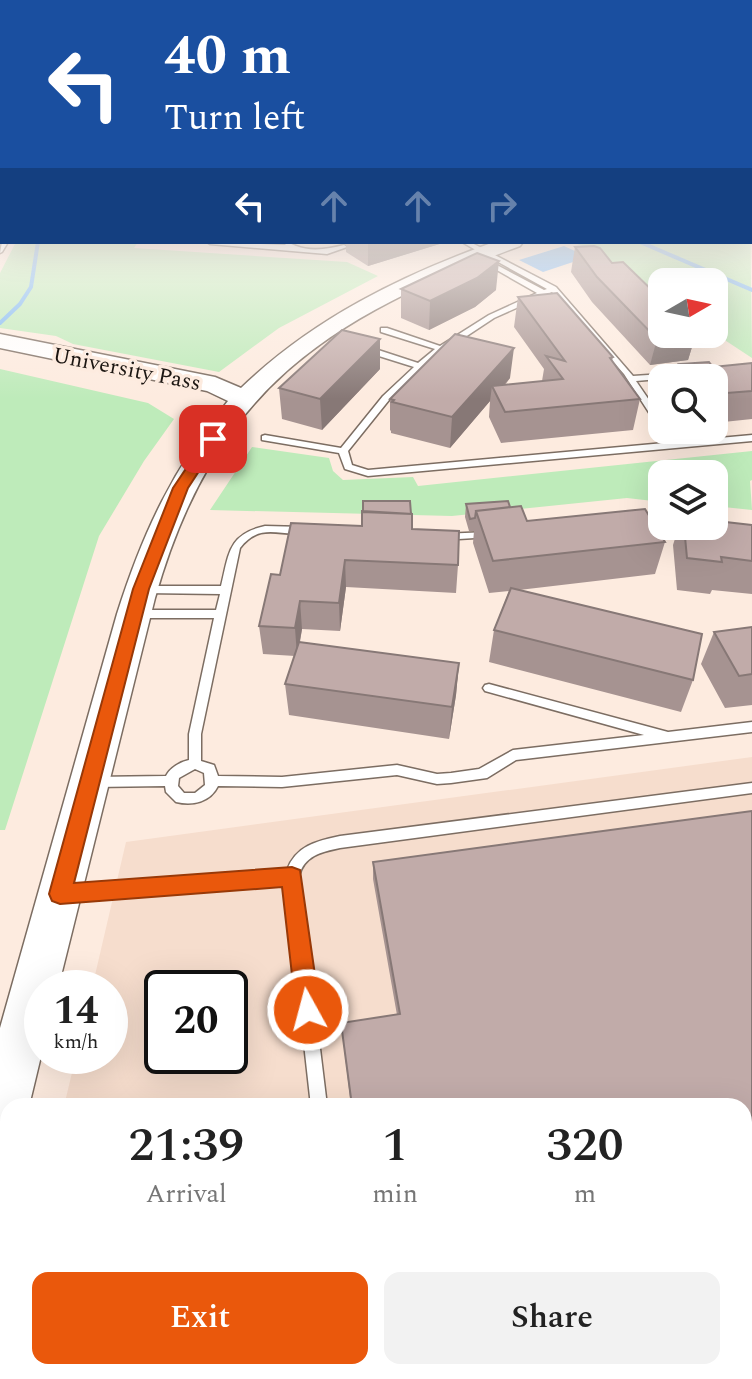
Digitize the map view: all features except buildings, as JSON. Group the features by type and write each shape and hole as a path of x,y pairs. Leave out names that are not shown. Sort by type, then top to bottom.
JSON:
{"main road":[{"path":"3,1098 8,1059 60,894 138,601 181,488 244,399 288,356 349,312 434,269"},
{"name":"University Pass","path":"0,341 211,384 244,399"},
{"name":"University Pass","path":"0,357 204,398 244,399"}],"lane":[{"path":"500,269 566,303"},
{"path":"524,269 553,289 566,303 631,379 648,404"},
{"path":"343,451 358,429 443,345 553,289"},
{"path":"384,330 443,345 460,346"},
{"path":"359,346 419,366"},
{"path":"631,379 648,378"},
{"path":"265,438 343,451"},
{"path":"343,451 348,467 368,473 752,438"},
{"path":"631,521 648,523"},
{"path":"195,764 195,734 235,548 249,532 263,529 312,531"},
{"path":"430,536 459,538 506,533"},
{"path":"138,601 225,590"},
{"path":"138,601 219,614"},
{"path":"489,688 671,737"},
{"path":"213,781 282,782 397,770 437,779 451,778 482,774 513,755 752,727"},
{"path":"171,781 179,769 195,764 209,769 213,781"},
{"path":"89,782 171,781"},
{"path":"171,781 175,794 189,799 205,794 213,781"},
{"path":"318,1098 292,876 294,864 317,846 752,788"},
{"path":"60,894 292,876"}],"shaded area":[{"path":"752,757 752,1098 66,1098 72,1074 128,1074 128,970 96,970 126,842"}],"green space":[{"path":"2,269 363,269 378,276 279,328 219,372 73,344 56,336 0,328"},
{"path":"618,269 648,269 648,297"},
{"path":"728,269 751,269 752,358 728,342"},
{"path":"0,369 148,403 174,419 144,461 99,536 5,830 0,830"},
{"path":"252,447 329,458 333,471 343,480 413,477 418,486 648,462 648,500 627,498 452,516 210,510"},
{"path":"752,451 752,510 728,507 728,460 666,460"}],"waterway":[{"path":"0,323 20,304 31,287 34,269"},
{"path":"704,269 752,290"}],"route":[{"path":"213,439 181,488 141,589 60,894 292,876 308,1010"}]}
